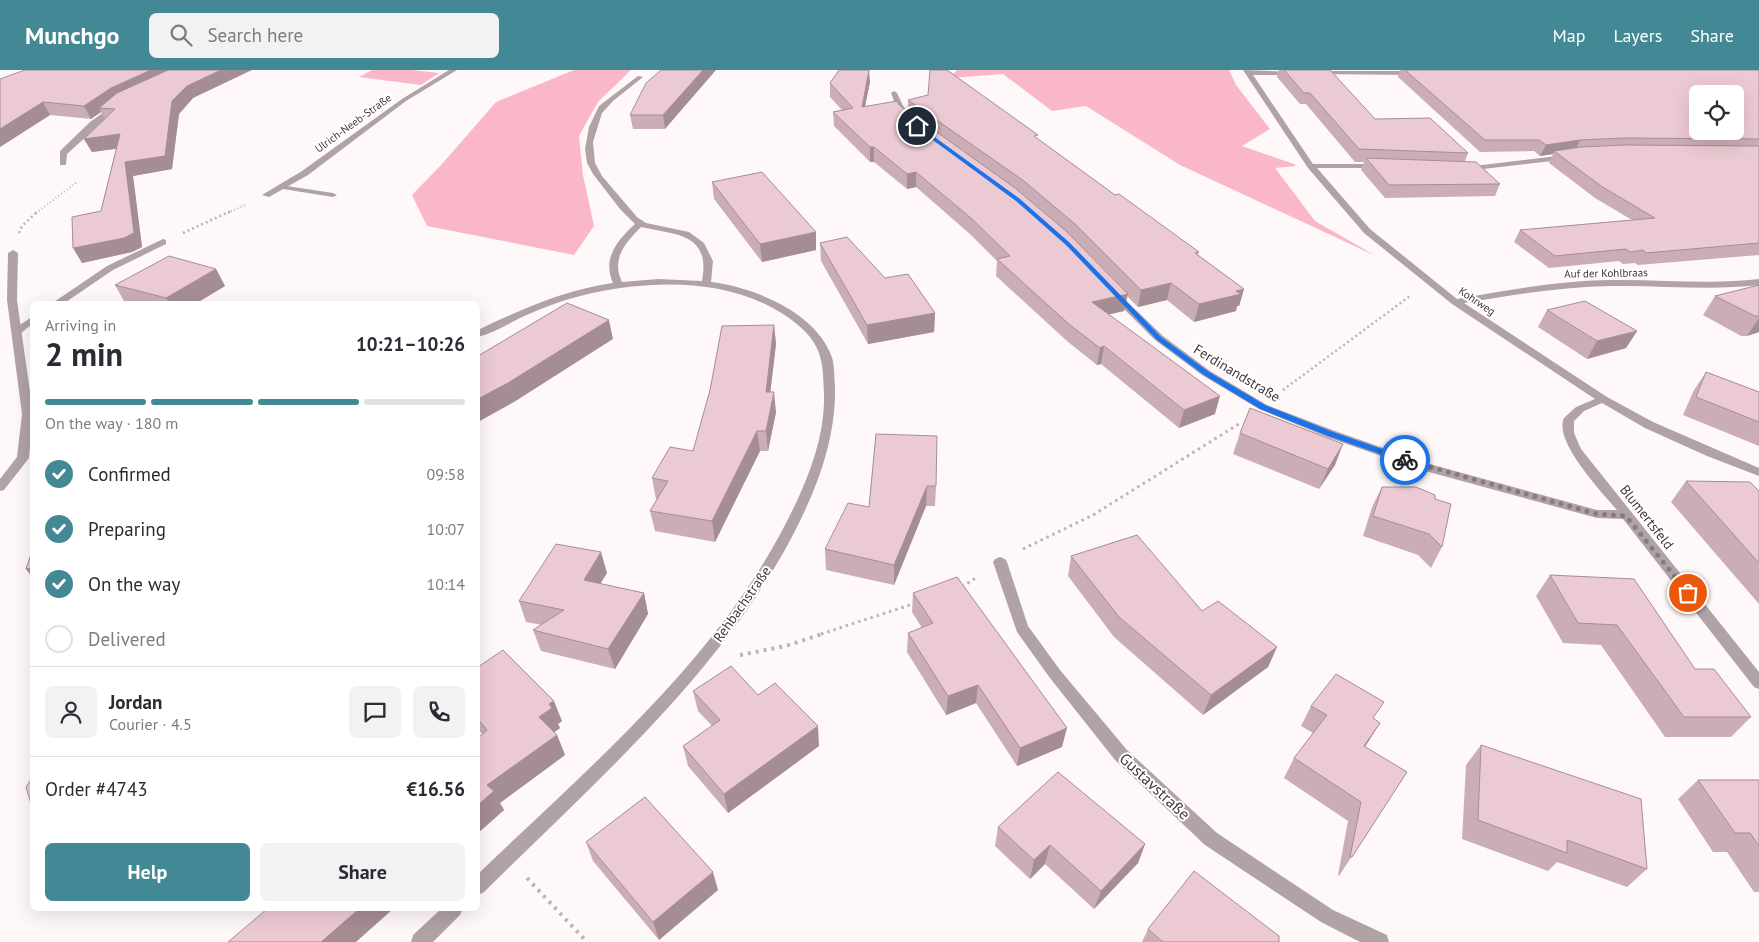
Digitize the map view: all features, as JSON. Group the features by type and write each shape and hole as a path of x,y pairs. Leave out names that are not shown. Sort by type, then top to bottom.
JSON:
{"street":[{"name":"Ulrich-Neeb-Straße","path":"266,195 283,187 378,121 404,100 454,70"},
{"path":"1247,72 1426,74"},
{"name":"Kohrweg","path":"1247,72 1312,166 1367,232 1429,282 1455,302 1603,399 1649,425 1711,454 1759,472"},
{"path":"640,77 603,107 595,118 590,135 591,162 602,181 639,224 667,228 692,237 702,246 709,259 710,268 706,284"},
{"path":"894,93 903,116 910,121"},
{"path":"63,163 63,152 106,113 127,100"},
{"path":"1460,169 1575,156"},
{"path":"1312,166 1386,166"},
{"path":"283,187 333,195"},
{"path":"618,284 613,275 614,258 618,248 639,224"},
{"path":"60,301 110,268 164,242"},
{"path":"0,487 24,458 30,414 12,300 13,253"},
{"name":"Rehbachstraße","path":"480,333 522,312 561,297 618,284 666,282 706,284 746,291 776,305 805,325 826,354 831,388 829,429 815,475 800,508 759,583 700,663 641,728 480,884"},
{"name":"Auf der Kohlbraas","path":"1455,302 1536,288 1611,283 1700,285 1759,282"},
{"name":"Ferdinandstraße","path":"1106,285 1159,338 1206,373 1262,407 1330,434 1422,466 1597,514 1626,516"},
{"path":"16,332 30,322"},
{"name":"Blumertsfeld","path":"1603,399 1580,409 1568,420 1568,433 1576,450 1759,684"},
{"name":"Gustavstraße","path":"1000,562 1022,628 1055,674 1121,755 1211,839 1327,916 1380,942"},
{"path":"420,942 452,911"}],"path":[{"path":"13,253 20,228 30,218 72,188 87,170 63,163"},
{"path":"164,242 266,195"},
{"path":"1276,395 1429,282"},
{"path":"1046,537 1093,515 1250,417"},
{"path":"744,654 786,646 923,601"},
{"path":"507,856 586,942"}],"shaded area":[{"path":"372,70 412,70 439,73 421,85 359,77"},
{"path":"574,70 631,70 598,102 579,136 583,175 594,226 574,255 427,226 412,195 496,102"},
{"path":"957,70 1229,70 1236,85 1270,129 1242,146 1294,164 1296,166 1275,168 1315,221 1376,256 1180,165 1086,106 1052,111 1003,74 950,78"}],"building":[{"path":"25,70 151,70 111,88 84,106 43,102 0,129 0,79"},
{"path":"168,70 221,70 187,86 172,101 165,156 125,162 134,233 124,238 73,248 72,217 101,211 120,134 84,139 115,109 99,108 117,93"},
{"path":"661,70 703,70 663,115 630,115 646,83"},
{"path":"839,70 869,70 862,107 897,101 899,105 1015,188 1066,231 1128,294 1092,302 1220,396 1184,410 1104,346 1100,348 1070,325 997,259 1010,256 972,219 916,172 907,174 874,147 870,147 833,112 853,108 830,83"},
{"path":"930,70 947,70 1038,135 1034,136 1115,195 1119,194 1199,252 1195,253 1244,289 1236,291 1241,294 1199,304 1171,283 1141,290 1075,224 1024,181 908,100 928,95"},
{"path":"1284,70 1330,70 1375,119 1430,118 1468,153 1359,149 1310,93 1304,93"},
{"path":"1405,70 1759,70 1759,139 1744,139 1744,85 1689,85 1689,138 1580,140 1546,145 1539,140 1485,140"},
{"path":"1624,145 1759,146 1759,243 1646,253 1643,250 1630,252 1626,249 1555,256 1520,230 1655,218 1601,186 1554,151 1581,147"},
{"path":"1366,158 1476,162 1500,184 1389,185"},
{"path":"762,172 816,232 760,244 712,182"},
{"path":"847,237 885,278 908,274 935,313 867,325 820,243"},
{"path":"169,256 216,269 166,298 115,285"},
{"path":"1759,285 1759,316 1755,316 1715,296"},
{"path":"1585,301 1637,331 1597,341 1547,310"},
{"path":"567,303 609,320 508,383 480,398 480,355"},
{"path":"774,325 766,392 774,392 766,431 757,431 712,521 650,511 668,481 652,478 670,447 693,451 710,390 722,326"},
{"path":"1706,372 1759,392 1759,422 1696,397"},
{"path":"1250,408 1343,444 1328,469 1240,433"},
{"path":"876,434 937,436 936,486 927,486 894,565 825,549 848,503 869,507"},
{"path":"1686,481 1750,482 1759,491 1759,563"},
{"path":"1382,487 1416,487 1435,495 1435,499 1451,504 1442,547 1429,534 1373,516"},
{"path":"1137,535 1202,611 1218,601 1277,647 1211,695 1119,617 1071,556"},
{"path":"556,544 601,552 584,580 644,593 608,649 533,630 564,610 519,601"},
{"path":"30,557 30,568 26,569"},
{"path":"1550,575 1634,579 1695,669 1714,669 1751,717 1684,717 1617,625 1578,623"},
{"path":"957,577 1067,728 1020,748 978,685 948,696 908,633 933,623 913,593"},
{"path":"503,650 554,701 549,704 552,708 539,717 557,735 487,785 494,791 480,803 480,736 487,730 480,721 480,666"},
{"path":"731,666 758,695 775,683 818,726 724,794 683,746 720,720 693,691"},
{"path":"1336,674 1384,702 1373,718 1380,723 1364,746 1407,772 1352,857 1350,857 1361,802 1294,758 1327,715 1311,706"},
{"path":"1481,745 1641,799 1647,869 1567,840 1567,853 1478,820"},
{"path":"1058,772 1145,844 1101,891 1050,845 1034,860 998,827"},
{"path":"1698,780 1759,780 1759,846 1750,833 1735,833"},
{"path":"30,781 30,800 26,787"},
{"path":"645,797 713,872 653,922 586,842"},
{"path":"1194,871 1279,936 1279,942 1163,942 1148,929"},
{"path":"265,911 357,911 321,942 228,942"}],"way so far":[{"path":"1405,460 1597,514 1626,516 1688,593"}],"route":[{"path":"917,126 1018,200 1068,244 1159,338 1206,373 1262,407 1330,434 1405,460"}]}
